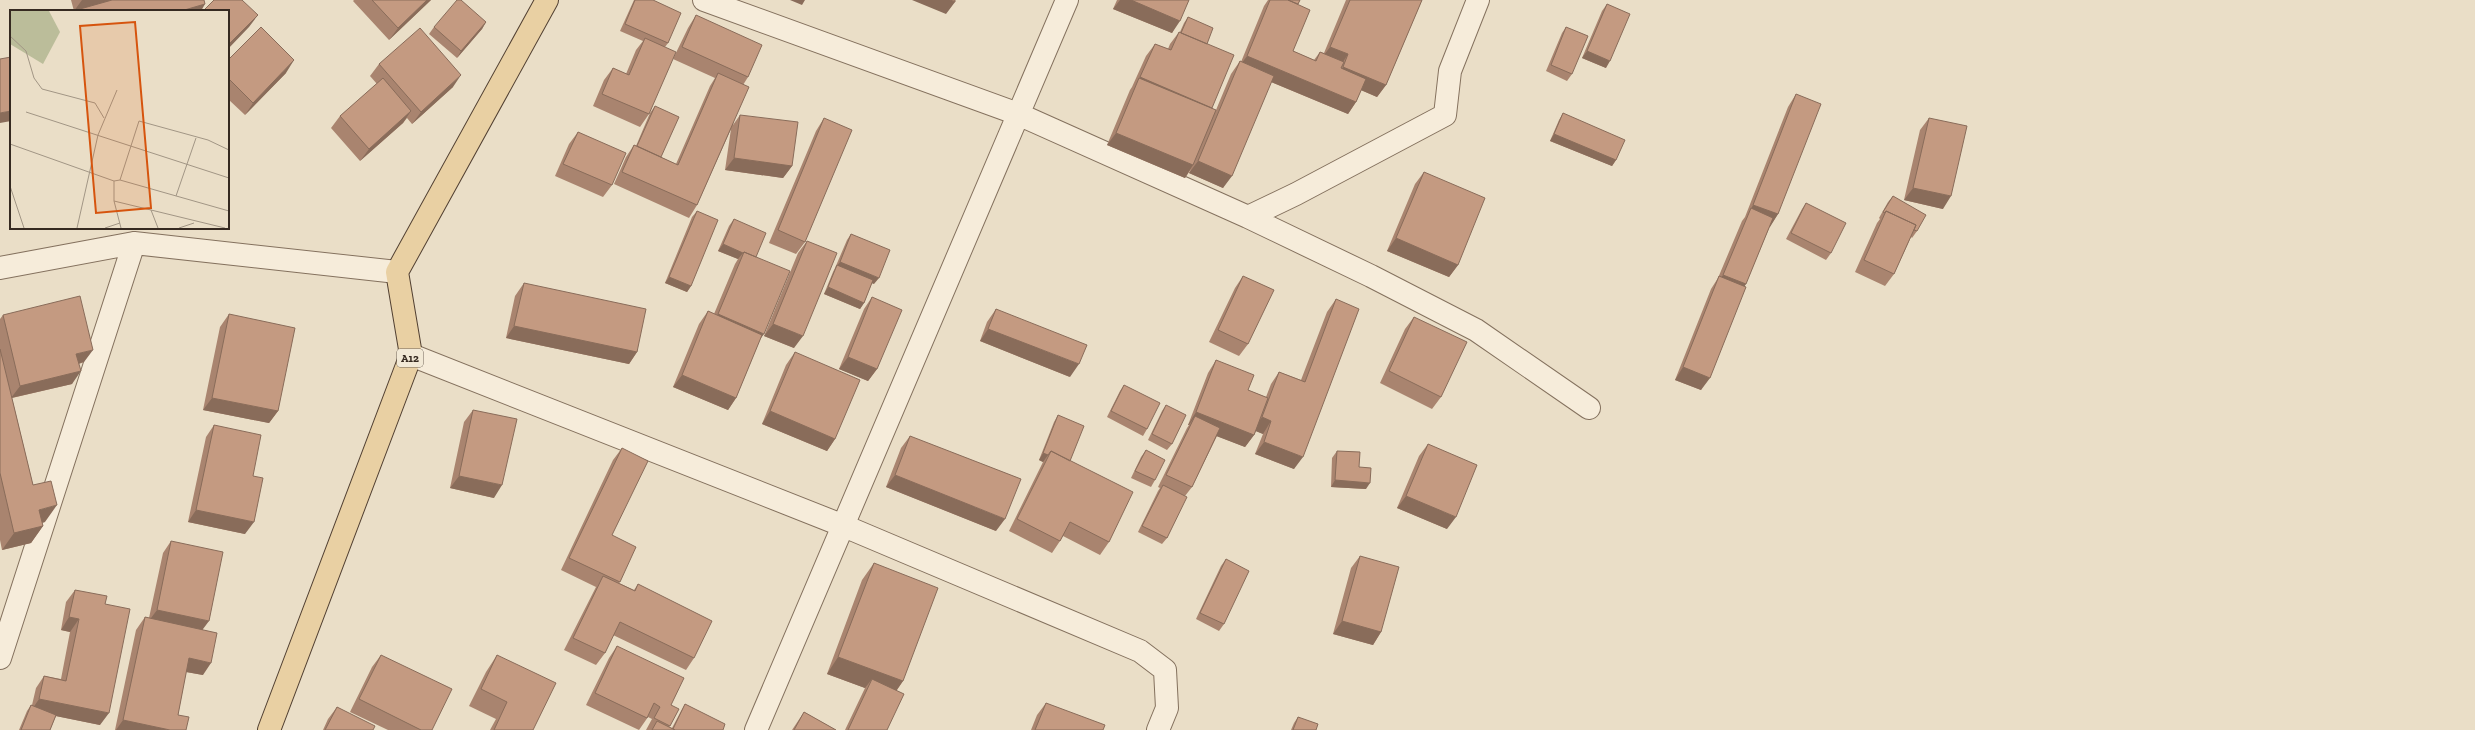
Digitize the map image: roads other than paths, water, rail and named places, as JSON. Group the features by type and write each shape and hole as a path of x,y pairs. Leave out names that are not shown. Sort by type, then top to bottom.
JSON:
{"main road":[{"path":"397,272 547,0"},
{"name":"A12","path":"270,730 411,355 397,272"}],"street":[{"path":"704,0 1018,114 1248,217 1372,276 1476,330 1589,408"},
{"path":"756,730 1067,0"},
{"path":"1248,217 1296,194 1445,115 1450,71 1478,0"},
{"path":"0,658 134,243"},
{"path":"0,268 134,243 397,272"},
{"path":"411,355 844,526 1140,651 1165,670 1167,708 1158,730"}]}
